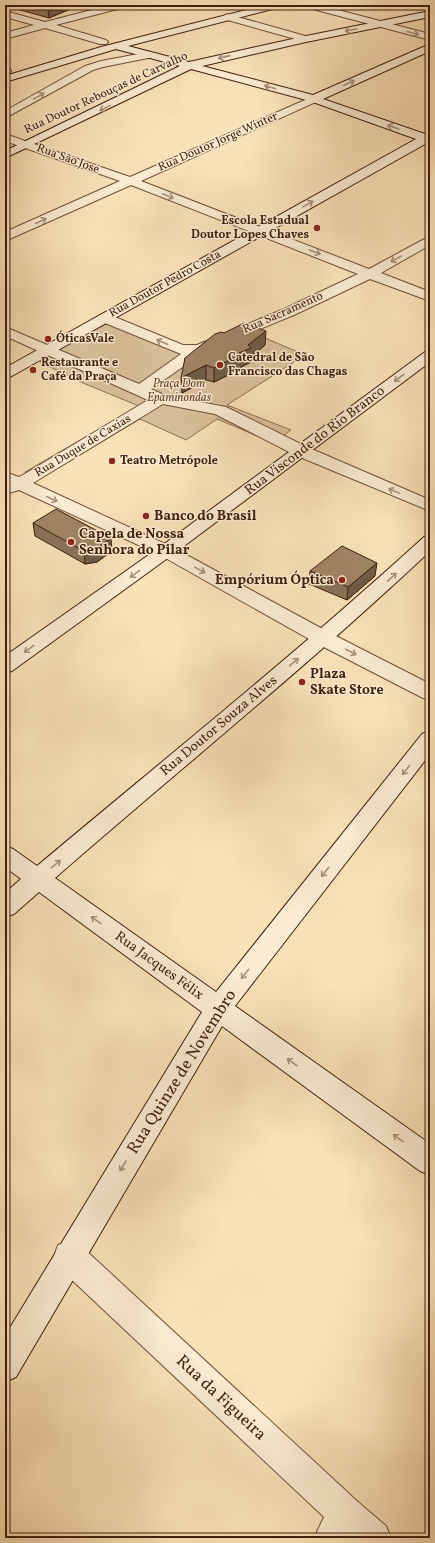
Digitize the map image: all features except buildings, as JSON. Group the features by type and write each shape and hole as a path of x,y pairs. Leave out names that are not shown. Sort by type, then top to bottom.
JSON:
{"street":[{"path":"86,5 99,10"},
{"path":"5,36 122,5"},
{"path":"7,72 28,68 39,68 216,17 251,5"},
{"path":"227,18 277,5"},
{"path":"308,5 430,37"},
{"path":"5,14 103,42"},
{"name":"Rua Doutor Rebouças de Carvalho","path":"5,155 191,65 306,39 430,14"},
{"path":"7,72 28,68 103,42 204,16 227,18 306,39"},
{"path":"117,46 314,99 428,138"},
{"name":"Rua Doutor Jorge Winter","path":"5,237 430,47"},
{"path":"5,115 89,68 149,55"},
{"name":"Rua São José","path":"5,137 131,181 258,232 371,273 430,297"},
{"name":"Rua Doutor Pedro Costa","path":"5,374 428,138"},
{"name":"Rua Sacramento","path":"140,390 199,349 266,322 371,273 430,240"},
{"path":"105,318 181,350 199,349"},
{"path":"5,331 160,399 220,410 301,451 430,506"},
{"name":"Rua Visconde do Rio Branco","path":"5,666 166,551 430,355"},
{"name":"Rua Duque de Caxias","path":"9,484 34,476 160,399"},
{"path":"9,484 166,551 323,638 430,693"},
{"name":"Rua Doutor Souza Alves","path":"5,908 323,638 390,579 430,541"},
{"name":"Rua Quinze de Novembro","path":"5,1366 69,1256 218,1009 430,739"},
{"name":"Rua Jacques Félix","path":"5,855 430,1160"},
{"name":"Rua da Figueira","path":"69,1256 338,1526 374,1538"}],"green space":[{"name":"Praça Dom Epaminondas","path":"110,322 198,353 251,332 305,355 227,405 291,430 274,443 217,419 186,440 140,419 40,479 25,472 139,406 83,383 40,362 65,345"}],"place":[{"name":"Escola Estadual Doutor Lopes Chaves","path":"317,228"},
{"name":"ÓticasVale","path":"48,339"},
{"name":"Catedral de São Francisco das Chagas","path":"220,365"},
{"name":"Restaurante e Café da Praça","path":"33,370"},
{"name":"Teatro Metrópole","path":"112,461"},
{"name":"Banco do Brasil","path":"146,516"},
{"name":"Capela de Nossa Senhora do Pilar","path":"71,542"},
{"name":"Empórium Óptica","path":"342,580"},
{"name":"Plaza Skate Store","path":"302,682"}]}
